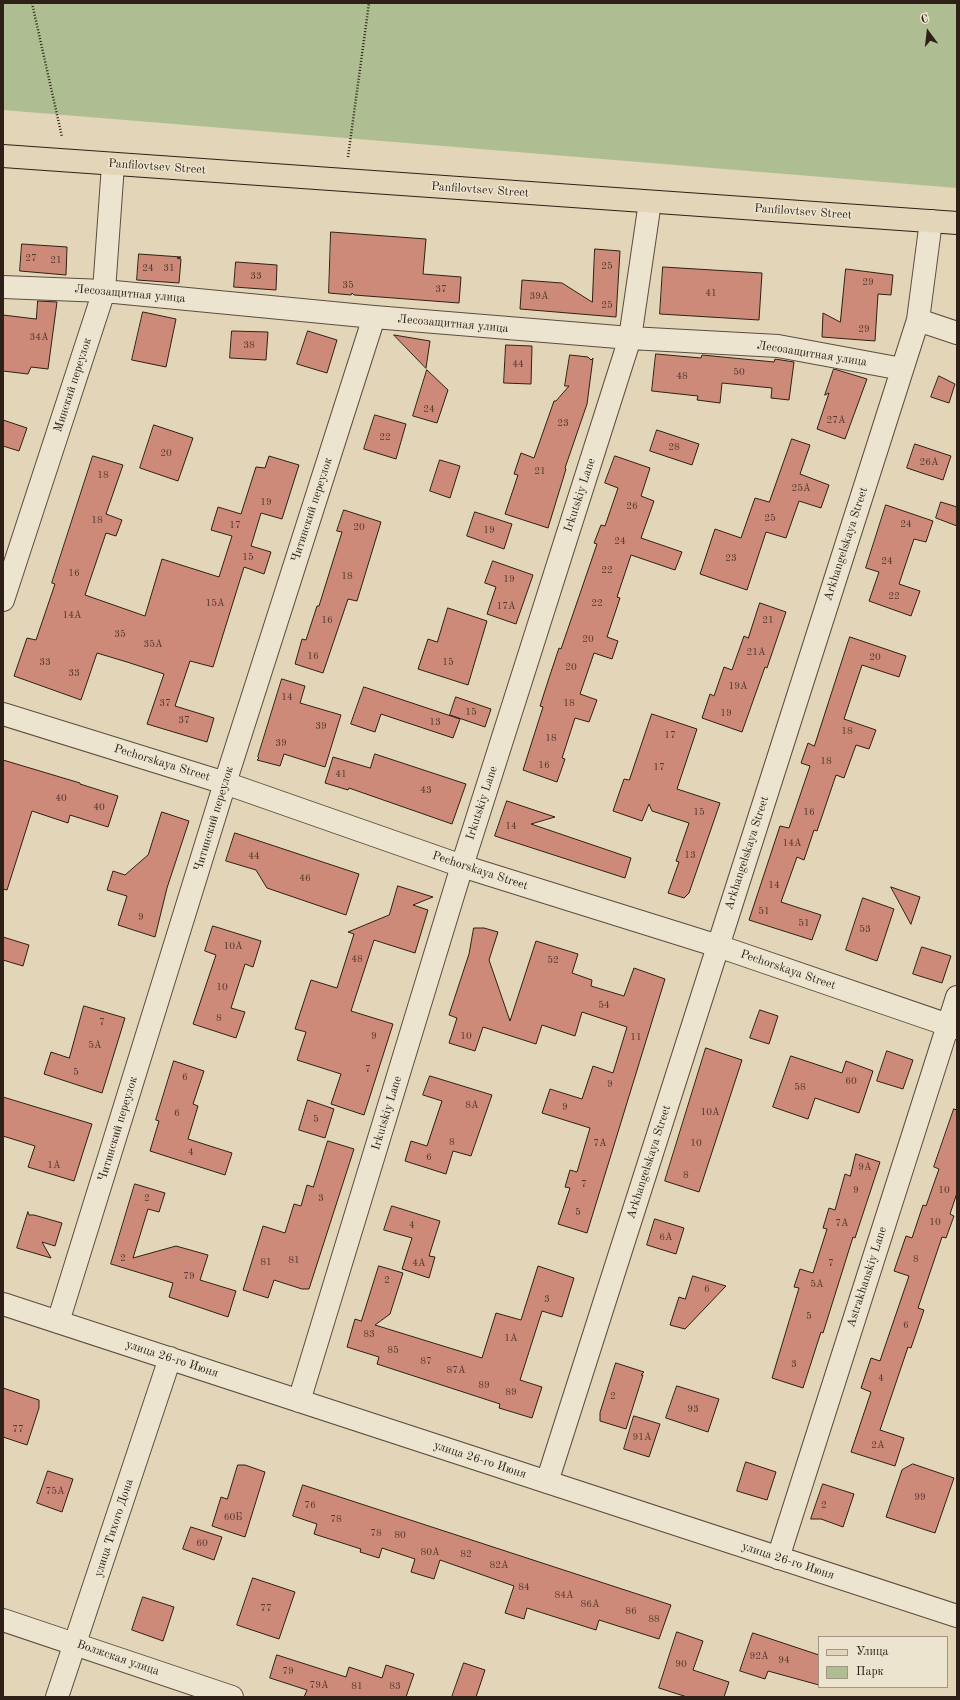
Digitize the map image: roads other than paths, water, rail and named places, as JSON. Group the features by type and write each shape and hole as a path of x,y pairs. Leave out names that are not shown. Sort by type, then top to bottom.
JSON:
{"main road":[{"name":"Panfilovtsev Street","path":"3,156 113,165 957,223"}],"street":[{"name":"Минский переулок","path":"3,600 104,291 113,165"},
{"name":"Irkutskiy Lane","path":"299,1401 462,866 630,338 650,202"},
{"name":"Arkhangelskaya Street","path":"547,1482 918,320 931,221"},
{"name":"Лесозащитная улица","path":"3,286 104,291 374,317 630,338 778,346 902,369"},
{"name":"Читинский переулок","path":"58,1322 226,783 374,317"},
{"path":"918,320 957,333"},
{"name":"Pechorskaya Street","path":"3,714 226,783 462,866 718,946 952,1027"},
{"name":"Astrakhanskiy Lane","path":"778,1558 952,1027 957,997"},
{"name":"улица 26-го Июня","path":"3,1304 957,1616"},
{"name":"улица Тихого Дона","path":"56,1697 170,1358"},
{"name":"Волжская улица","path":"3,1620 232,1697"}]}
